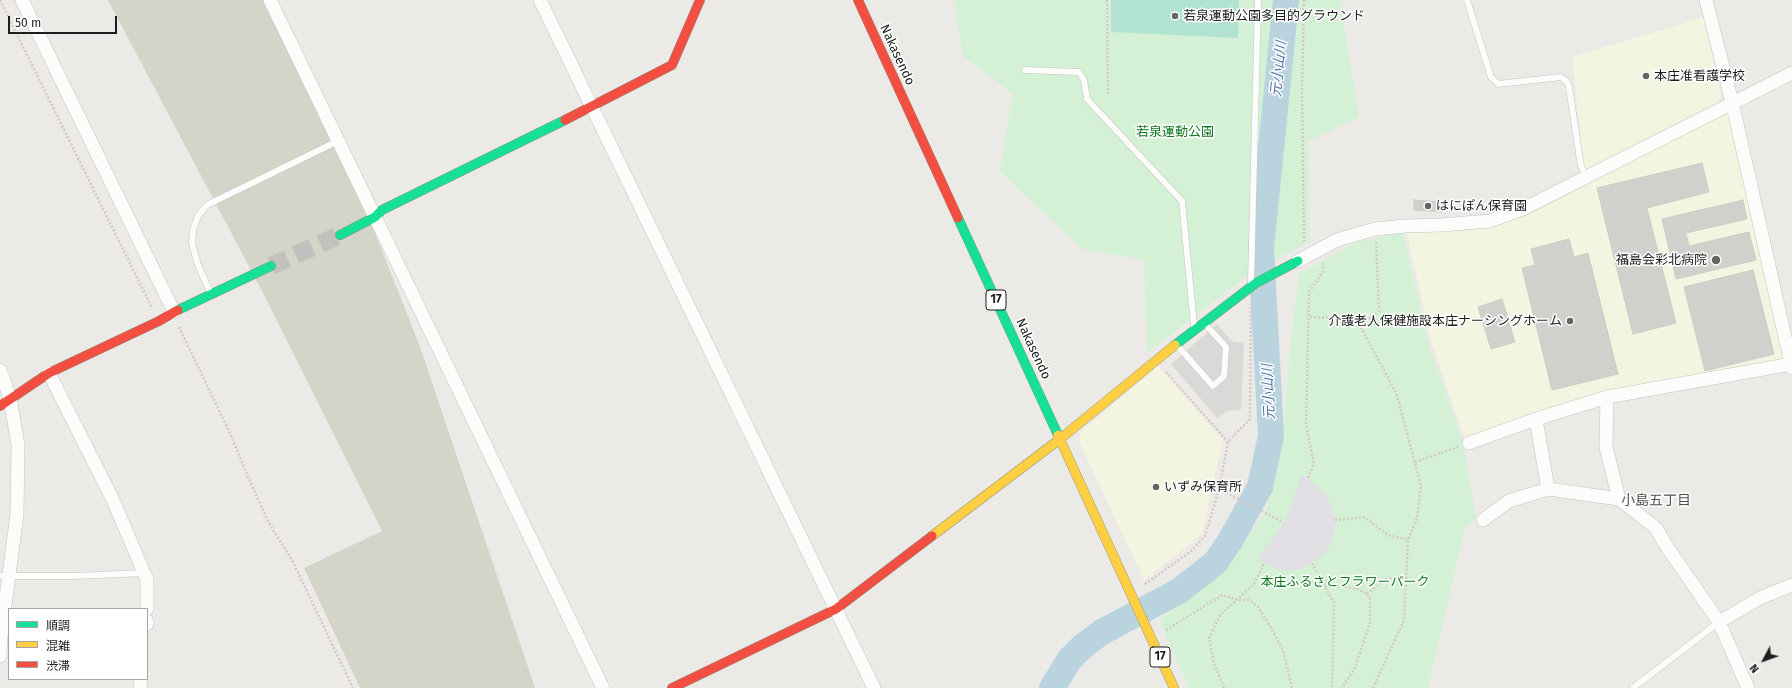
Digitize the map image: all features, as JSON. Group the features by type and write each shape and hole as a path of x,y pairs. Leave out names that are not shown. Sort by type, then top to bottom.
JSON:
{"main road":[{"path":"340,235 375,217 382,210 592,107 672,65 700,0"},
{"name":"Nakasendo","path":"858,0 1174,688"},
{"path":"672,688 836,609 1060,439 1203,322 1253,285 1301,259"},
{"path":"5,402 49,372 159,322 174,312 212,296 271,266"}],"street":[{"path":"22,0 174,312"},
{"path":"270,0 603,688"},
{"path":"540,0 874,688"},
{"path":"1470,442 1536,419 1607,397 1792,365 1732,102 1706,0"},
{"path":"1301,259 1338,240 1376,229 1490,221 1523,209 1792,73"},
{"path":"0,371 5,402 18,445 17,514 4,576 0,656"},
{"path":"49,372 113,500 147,579 147,608"},
{"path":"1607,397 1606,447 1619,499"},
{"path":"1536,419 1548,488"},
{"path":"1483,520 1509,501 1548,488 1619,499 1656,528 1667,547 1719,622 1748,688"},
{"path":"1719,622 1760,598 1792,585"}],"lane":[{"path":"1253,285 1258,0"},
{"path":"1467,0 1491,77 1498,84 1561,77 1567,82 1581,166 1586,176"},
{"path":"1025,70 1079,72 1084,80 1088,99 1182,201 1194,329"},
{"path":"212,296 198,265 192,244 193,230 198,216 207,205 338,140"},
{"path":"1176,344 1213,386 1224,376 1226,347 1203,322"},
{"path":"4,576 74,576 144,573"},
{"path":"1633,688 1719,622"}],"path":[{"path":"0,0 159,322"},
{"path":"1107,0 1108,95"},
{"path":"1301,259 1304,0"},
{"path":"1310,317 1356,319 1372,318 1379,311 1376,229"},
{"path":"1308,478 1314,464 1306,425 1310,292 1323,272 1322,247"},
{"path":"1133,597 1190,552 1205,536 1219,489 1228,442 1250,419 1253,285"},
{"path":"174,312 179,328 228,429 270,525 292,560 354,688"},
{"path":"1356,319 1396,392 1421,486 1418,518 1408,540 1404,620 1373,688"},
{"path":"1156,360 1228,442"},
{"path":"1415,462 1470,442"},
{"path":"1219,489 1282,521"},
{"path":"1335,520 1364,517 1388,535 1408,540"},
{"path":"1224,688 1214,663 1210,638 1220,615 1254,584 1264,563"},
{"path":"1312,563 1334,603 1332,688"},
{"path":"1367,594 1386,579 1406,576"},
{"path":"1325,586 1342,586 1357,589 1367,594 1370,599 1370,624 1355,668 1342,688"},
{"path":"1152,638 1222,595 1238,600 1249,600 1258,607 1283,650 1292,688"}],"shaded area":[{"path":"108,0 263,0 375,233 419,344 535,688 360,688 304,568 382,531 261,289"},
{"name":"本庄准看護学校","path":"1704,17 1721,95 1718,103 1588,169 1584,166 1572,57"},
{"path":"1725,112 1731,116 1784,357 1782,362 1710,374 1465,440 1431,341 1407,233 1479,230 1529,215"},
{"path":"1217,324 1233,342 1244,343 1241,410 1227,411 1217,418 1171,364"},
{"name":"いずみ保育所","path":"1158,366 1223,440 1202,534 1144,580 1079,441 1081,432"},
{"path":"1302,475 1312,481 1327,496 1333,509 1336,523 1335,532 1330,545 1321,557 1307,567 1295,571 1281,571 1268,566 1258,559 1287,515"}],"green space":[{"name":"若泉運動公園","path":"954,0 1340,0 1359,117 1308,141 1309,242 1253,271 1147,353 1144,260 1082,249 1000,171 1013,94 963,56"},
{"name":"若泉運動公園多目的グラウンド","path":"1111,0 1239,0 1238,38 1111,32"},
{"name":"本庄ふるさとフラワーパーク","path":"1403,233 1428,342 1463,443 1476,518 1465,528 1428,688 1189,688 1159,620 1188,598 1233,555 1266,512 1283,435 1292,330 1299,274 1359,241"}],"building":[{"path":"1702,163 1709,192 1647,208 1676,323 1633,334 1597,188"},
{"name":"はにぽん保育園","path":"1414,200 1443,202 1442,212 1414,210"},
{"path":"1743,200 1747,219 1686,233 1689,246 1749,232 1756,260 1676,279 1662,219"},
{"name":"介護老人保健施設本庄ナーシングホーム","path":"1569,239 1574,257 1588,253 1618,374 1552,390 1522,268 1535,265 1531,249"},
{"path":"1753,270 1774,354 1705,371 1684,287"},
{"path":"1502,299 1515,342 1491,349 1478,307"}],"waterway":[{"name":"元小山川","path":"1052,688 1070,659 1083,646 1102,632 1179,591 1215,563 1230,541 1260,487 1271,436 1261,248 1286,0"}],"tunnel":[{"path":"271,266 340,235"}],"traffic: fast":[{"path":"340,235 375,217 382,210 565,120"},
{"path":"958,218 1058,435"},
{"path":"1175,345 1256,283 1298,261"},
{"path":"178,310 271,266"}],"traffic: slow":[{"path":"932,536 1060,439 1175,345"},
{"path":"1058,435 1174,688"}],"traffic: jam":[{"path":"565,120 672,65 700,0"},
{"path":"858,0 958,218"},
{"path":"0,406 49,373 159,321 178,310"},
{"path":"672,688 836,609 932,536"}],"place":[{"name":"若泉運動公園多目的グラウンド","path":"1175,16"},
{"name":"本庄准看護学校","path":"1646,76"},
{"name":"はにぽん保育園","path":"1428,206"},
{"name":"福島会彩北病院","path":"1716,260"},
{"name":"介護老人保健施設本庄ナーシングホーム","path":"1570,321"},
{"name":"いずみ保育所","path":"1156,487"}],"district":[{"name":"小島五丁目","path":"1656,501"}]}
